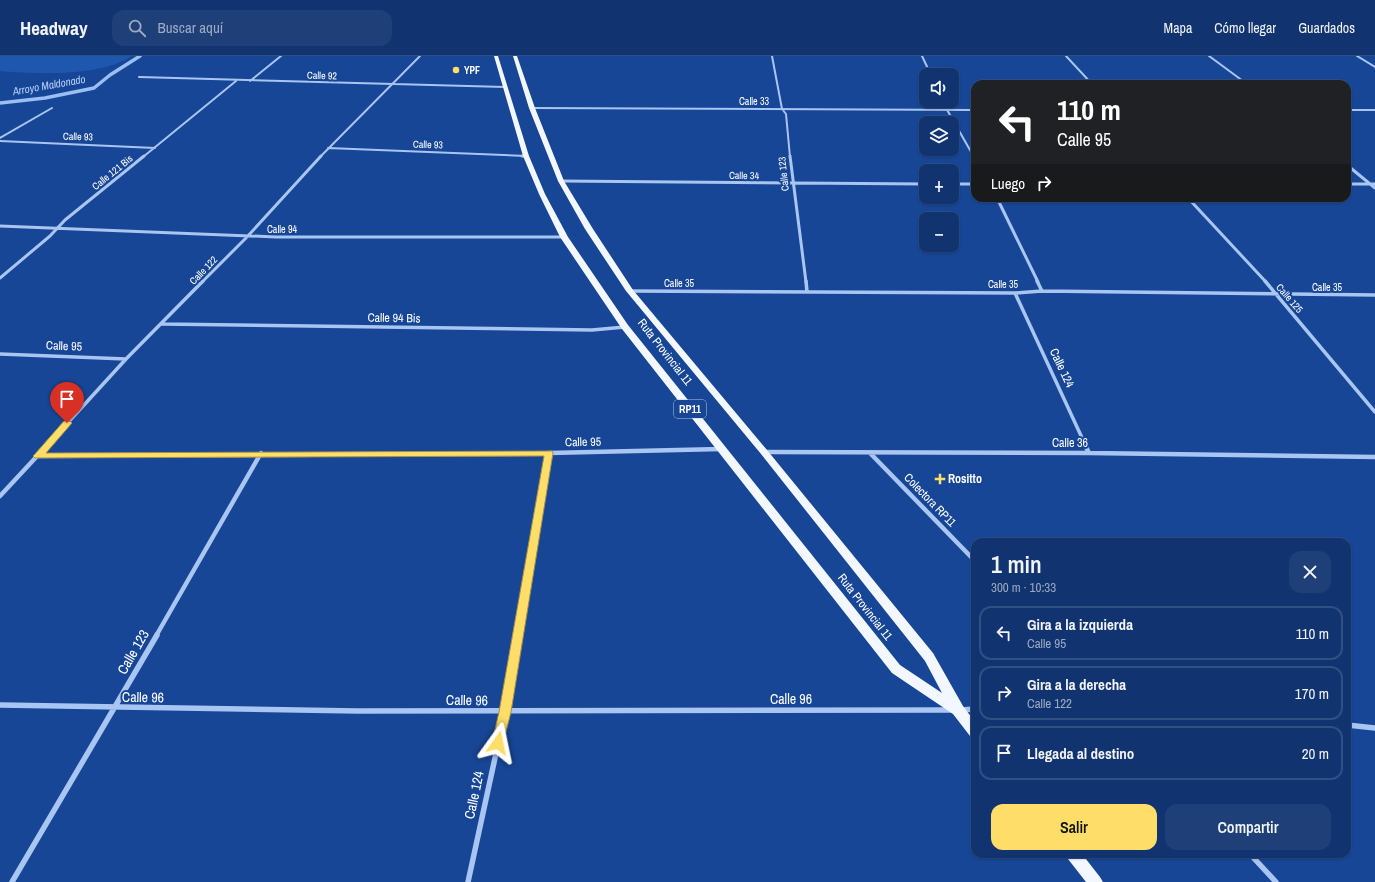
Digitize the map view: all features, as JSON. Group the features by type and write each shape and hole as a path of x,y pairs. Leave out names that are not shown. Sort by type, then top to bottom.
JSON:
{"main road":[{"name":"Ruta Provincial 11","path":"496,56 526,156 542,194 564,236 625,327 896,670 958,710"},
{"name":"Ruta Provincial 11","path":"515,56 532,108 561,180 589,229 630,291 764,452 929,657 958,710 971,727"},
{"path":"1076,858 1095,882"}],"street":[{"path":"250,81 281,56"},
{"name":"Calle 122","path":"0,496 126,359 247,237 328,148 420,56"},
{"name":"Calle 123","path":"772,56 782,109 786,114 792,184 807,292"},
{"path":"922,56 928,68"},
{"path":"1066,56 1088,80"},
{"path":"1210,56 1242,80"},
{"path":"1357,56 1375,66"},
{"name":"Calle 92","path":"139,77 505,87"},
{"name":"Calle 121 Bis","path":"0,278 58,228 65,220 155,148 236,80"},
{"path":"0,138 52,108"},
{"name":"Calle 33","path":"532,108 971,110"},
{"path":"947,110 971,151"},
{"path":"1351,110 1375,110"},
{"name":"Calle 93","path":"0,141 155,148"},
{"name":"Calle 93","path":"328,148 526,156"},
{"path":"1351,168 1375,188"},
{"name":"Calle 34","path":"561,180 792,184 919,184"},
{"path":"959,184 971,184"},
{"path":"1351,184 1375,184"},
{"path":"999,202 1042,291"},
{"name":"Calle 125","path":"1192,202 1278,295 1375,412"},
{"name":"Calle 94","path":"0,226 247,237 564,236"},
{"name":"Calle 35","path":"630,291 1015,293 1042,291 1375,295"},
{"name":"Calle 124","path":"1015,293 1089,452"},
{"name":"Calle 94 Bis","path":"162,324 592,330 625,327"},
{"name":"Calle 95","path":"0,354 126,359"},
{"name":"Calle 95","path":"38,456 261,453 549,453 722,449"},
{"name":"Calle 36","path":"764,452 1089,452 1375,457"},
{"name":"Calle 123","path":"12,882 115,708 261,453"},
{"name":"Calle 124","path":"468,882 505,712 549,453"},
{"name":"Colectora RP11","path":"870,453 971,557"},
{"name":"Calle 96","path":"0,705 115,708 505,712 971,710"},
{"path":"1351,725 1375,728"},
{"path":"1254,858 1276,882"}],"shaded area":[{"path":"0,56 132,56 119,63 86,71 32,73 0,71"}],"waterway":[{"name":"Arroyo Maldonado","path":"0,103 45,98 94,88 110,75 140,56"}],"place":[{"name":"YPF","path":"456,70"},
{"name":"Rositto","path":"940,479"}],"route":[{"path":"67,423 38,456 261,453 549,453 505,712 498,743"}]}
